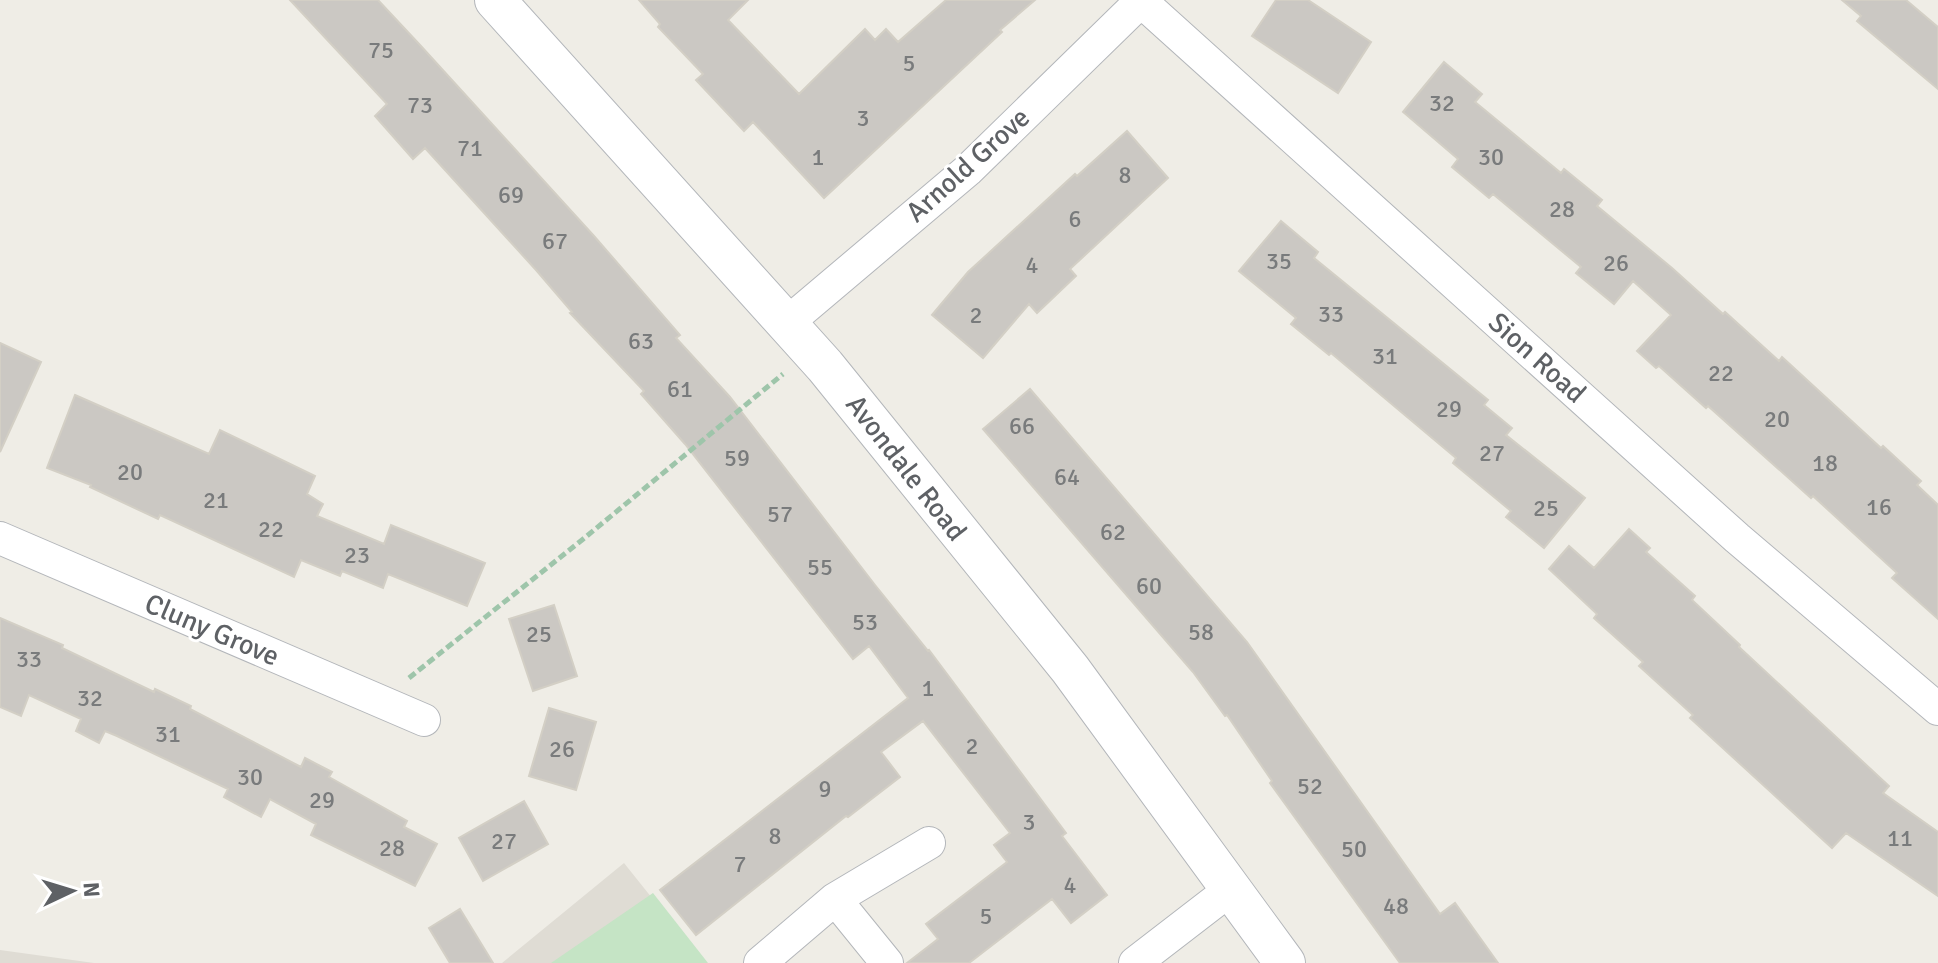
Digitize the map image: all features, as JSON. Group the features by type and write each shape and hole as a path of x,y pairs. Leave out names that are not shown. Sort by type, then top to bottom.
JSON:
{"street":[{"name":"Avondale Road","path":"495,0 800,337 1070,669 1285,963"},
{"name":"Arnold Grove","path":"800,337 1141,0"},
{"name":"Sion Road","path":"1141,0 1737,538 1938,709"},
{"name":"Cluny Grove","path":"0,538 424,720"},
{"path":"760,963 835,899 929,843"},
{"path":"1135,963 1231,889"},
{"path":"835,899 887,963"}],"path":[{"path":"379,702 582,540 800,337"}],"shaded area":[{"path":"624,863 704,963 502,963"},
{"path":"0,950 94,963 0,963"}],"green space":[{"path":"653,893 708,963 551,963"}],"building":[{"path":"290,0 378,0 420,45 680,335 676,338 730,397 929,650 1066,833 1062,836 1107,895 1071,923 1052,899 969,963 907,963 938,939 926,924 1007,862 994,845 1010,833 923,721 881,752 900,777 696,935 660,890 908,698 869,646 853,659 685,444 641,394 644,391 570,313 536,270 425,148 413,159 375,116 387,104"},
{"path":"639,0 748,0 728,20 799,94 865,29 875,40 886,29 898,42 946,0 1035,0 824,198 753,122 744,131 696,80 703,74 658,27 660,24"},
{"path":"1276,0 1308,0 1371,42 1338,93 1252,36"},
{"path":"1842,0 1906,0 1938,27 1938,89 1857,21 1861,16"},
{"path":"1444,62 1482,94 1475,102 1561,173 1564,169 1602,200 1597,206 1779,361 1782,357 1921,481 1917,485 1938,505 1938,619 1892,578 1897,573 1813,496 1811,498 1708,406 1706,408 1659,366 1656,368 1637,351 1671,315 1633,281 1614,304 1576,273 1581,267 1493,194 1489,198 1452,167 1458,159 1403,112"},
{"path":"1127,131 1168,178 1070,269 1076,276 1037,313 1029,304 983,358 932,315 968,272"},
{"path":"1281,221 1318,252 1314,258 1488,400 1484,405 1512,428 1506,435 1585,498 1544,548 1506,517 1511,511 1453,463 1456,458 1331,353 1329,355 1291,324 1296,318 1239,271"},
{"path":"0,343 41,362 0,452"},
{"path":"1030,389 1247,642 1440,914 1455,903 1498,963 1400,963 1270,783 1272,781 1227,715 983,429"},
{"path":"75,395 209,454 220,430 315,476 307,494 323,504 317,516 384,544 391,525 485,563 467,606 388,574 383,588 342,571 340,576 301,560 294,577 160,515 158,519 91,485 47,468"},
{"path":"1629,529 1650,548 1646,552 1695,596 1692,600 1739,647 1889,786 1883,793 1938,832 1938,896 1846,833 1832,848 1690,718 1693,715 1639,666 1643,662 1594,618 1597,614 1549,569 1569,546 1594,568"},
{"path":"554,605 577,676 533,691 509,619"},
{"path":"0,618 63,645 62,648 154,692 155,689 191,706 190,709 301,767 305,758 332,772 329,777 407,821 404,827 437,844 415,886 311,835 316,824 270,799 261,817 224,797 228,789 117,736 105,731 99,743 76,731 81,719 29,695 21,716 0,707"},
{"path":"549,708 596,722 576,790 529,776"},
{"path":"524,801 548,844 483,881 459,838"},
{"path":"460,909 493,963 450,963 429,928"}]}
